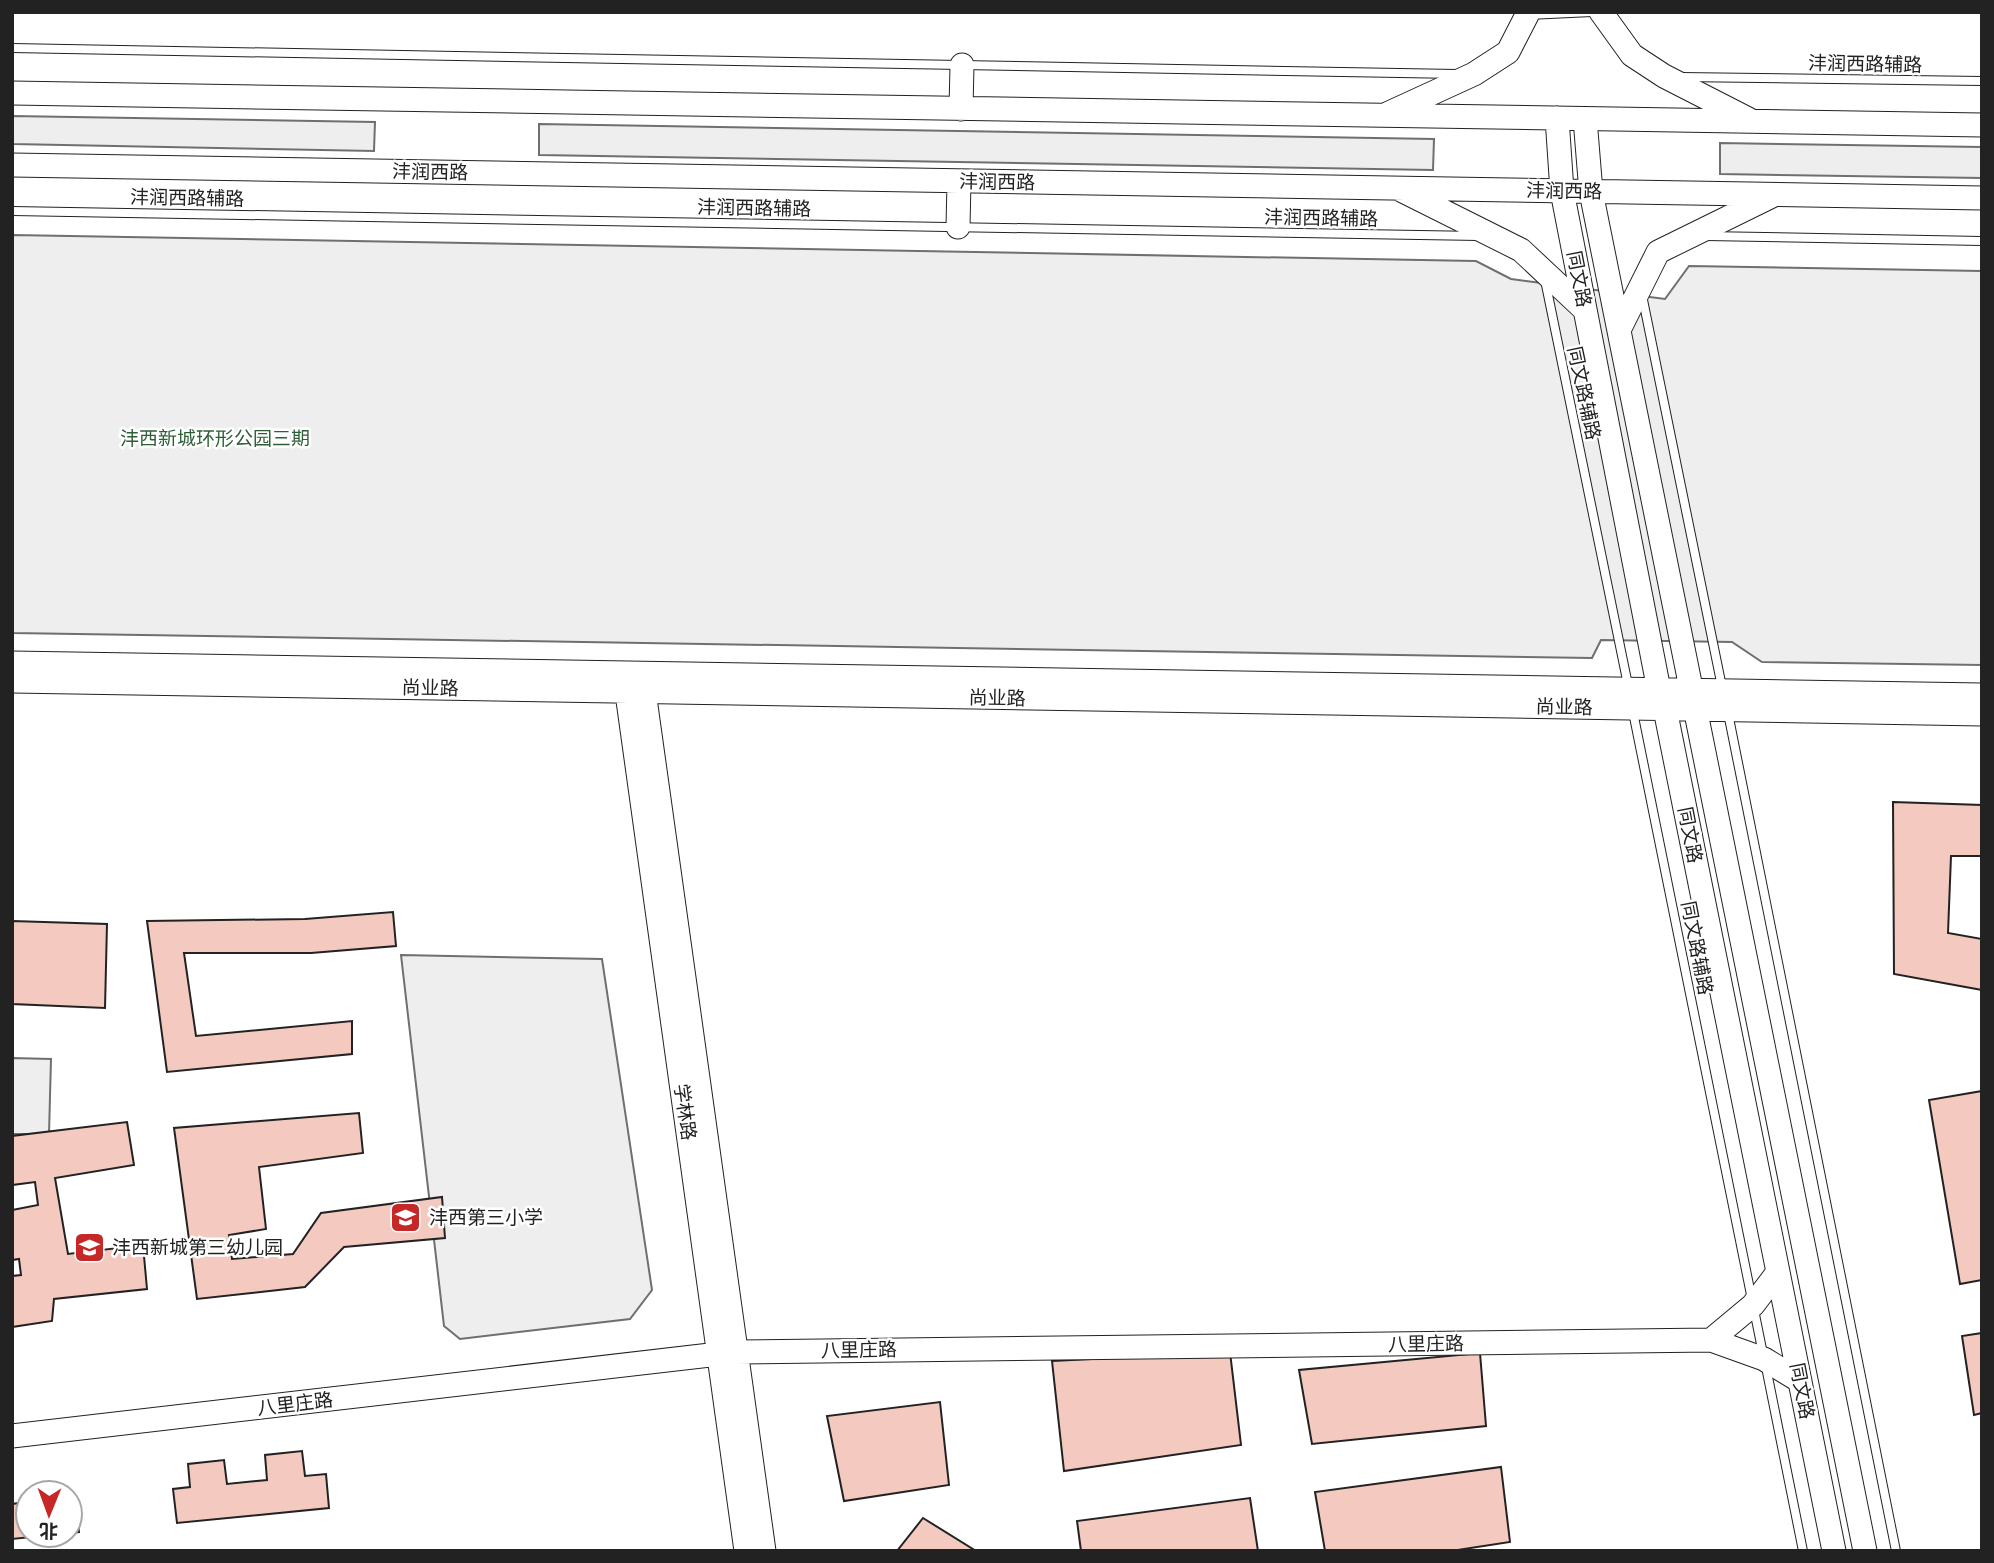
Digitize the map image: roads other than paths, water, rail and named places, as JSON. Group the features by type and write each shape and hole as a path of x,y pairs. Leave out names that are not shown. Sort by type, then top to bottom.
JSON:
{"main road":[{"path":"1601,12 1632,55 1664,76 1754,122"},
{"path":"1382,116 1474,75 1508,52 1527,15"},
{"path":"961,109 962,65"},
{"path":"12,93 1982,125"},
{"name":"同文路","path":"1557,118 1562,191 1585,310 1834,1551"},
{"name":"同文路","path":"1585,119 1591,191 1865,1551"},
{"name":"沣润西路","path":"12,165 1982,198"},
{"path":"958,227 959,181"},
{"path":"1397,188 1521,250 1585,310"},
{"path":"1619,330 1658,253 1775,195"},
{"name":"尚业路","path":"12,663 634,682 1631,699 1982,695"},
{"name":"尚业路","path":"12,681 634,682"},
{"name":"学林路","path":"634,682 727,1353 746,1551"},
{"name":"尚业路","path":"1725,700 1982,714"},
{"path":"1711,1340 1754,1306 1778,1272"},
{"path":"1711,1340 1765,1359 1800,1381"},
{"name":"八里庄路","path":"12,1436 727,1353 1711,1340"},
{"name":"学林路","path":"727,1353 764,1551"}],"lane":[{"path":"1527,15 1591,12"},
{"path":"12,48 1474,75"},
{"name":"沣润西路辅路","path":"1664,76 1982,81"},
{"name":"沣润西路辅路","path":"12,211 1494,237"},
{"path":"1691,236 1982,241"},
{"name":"同文路辅路","path":"1542,270 1803,1551"},
{"path":"1641,286 1896,1551"}],"place":[{"name":"沣西第三小学","path":"406,1217"},
{"name":"沣西新城第三幼儿园","path":"89,1247"}],"park label":[{"name":"沣西新城环形公园三期","path":"215,438"}]}
